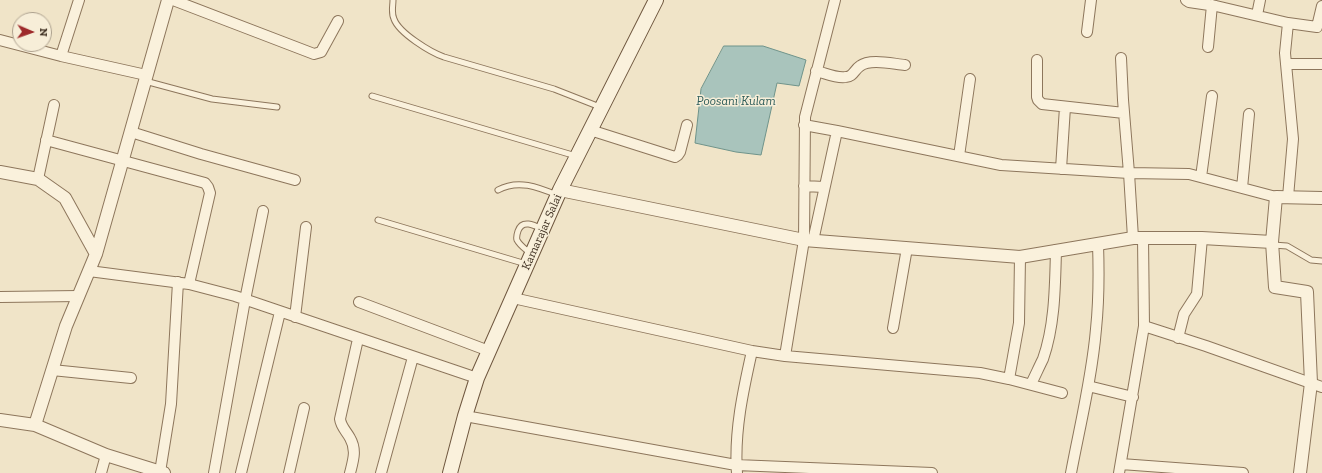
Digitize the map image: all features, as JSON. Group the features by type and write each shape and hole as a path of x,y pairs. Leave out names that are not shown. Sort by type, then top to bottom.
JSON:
{"main road":[{"name":"Kamarajar Salai","path":"450,473 477,378 559,193 656,0"}],"street":[{"path":"61,56 78,0"},
{"path":"35,425 66,326 96,254 168,0"},
{"path":"173,0 314,54 323,50 338,21"},
{"path":"808,241 804,186 804,125 816,71 835,0"},
{"path":"1087,32 1091,0"},
{"path":"1186,0 1189,2 1215,4 1288,23 1317,27 1322,6"},
{"path":"1257,15 1260,0"},
{"path":"1208,46 1215,4"},
{"path":"1288,23 1285,53 1293,139 1288,197"},
{"path":"0,40 145,78"},
{"path":"1121,58 1129,173 1138,238 1144,326 1120,468 1242,473"},
{"path":"1037,60 1037,97 1042,104 1124,112"},
{"path":"816,71 844,78 851,76 860,66 867,63 885,62 905,65"},
{"path":"1286,64 1322,64"},
{"path":"959,156 970,79"},
{"path":"1201,177 1212,96"},
{"path":"38,179 54,105"},
{"path":"1061,169 1065,106"},
{"path":"1242,188 1249,114"},
{"path":"590,130 675,157 680,152 687,125"},
{"path":"804,125 1001,165 1129,173 1189,174 1276,197 1322,198"},
{"path":"785,356 808,241 824,187 837,131"},
{"path":"130,132 201,154 295,180"},
{"path":"46,140 205,183 210,193 189,284"},
{"path":"0,172 38,179 65,198 96,254"},
{"path":"804,186 824,187"},
{"path":"559,193 808,241 1020,257 1138,238 1202,238 1272,244"},
{"path":"1276,197 1272,244 1275,287 1307,292 1316,385 1301,473"},
{"path":"214,473 245,300 263,211"},
{"path":"295,317 306,227"},
{"path":"1178,338 1184,314 1197,294 1202,238"},
{"path":"1071,473 1088,386 1097,322 1099,286 1098,244"},
{"path":"893,328 907,248"},
{"path":"1031,384 1043,358 1048,339 1054,298 1056,250"},
{"path":"1009,379 1019,323 1020,257"},
{"path":"89,271 189,284 245,300 477,378"},
{"path":"0,420 35,425 106,455 162,472 171,404 178,282"},
{"path":"0,297 79,296"},
{"path":"513,298 752,351 785,356 980,373 1031,384 1062,393"},
{"path":"359,302 490,351"},
{"path":"241,473 280,312"},
{"path":"1144,326 1316,385"},
{"path":"350,473 354,455 354,447 351,439 341,424 340,419 358,339"},
{"path":"737,469 742,397 752,351"},
{"path":"381,473 413,357"},
{"path":"52,370 131,378"},
{"path":"1088,386 1133,397"},
{"path":"289,473 304,408"},
{"path":"465,416 737,469 932,473"},
{"path":"101,473 106,455"}],"lane":[{"path":"394,0 392,9 394,20 405,32 432,52 444,57 554,89 602,108"},
{"path":"145,78 217,99 277,107"},
{"path":"372,96 577,157"},
{"path":"498,190 505,186 529,185 559,193"},
{"path":"378,220 530,260"},
{"path":"530,260 518,242 518,229 521,225 527,224 543,229"},
{"path":"1272,244 1288,246 1311,260 1322,262"}],"water":[{"name":"Poosani Kulam","path":"724,46 763,46 806,60 799,86 777,83 761,155 736,152 695,143 701,89"}]}
